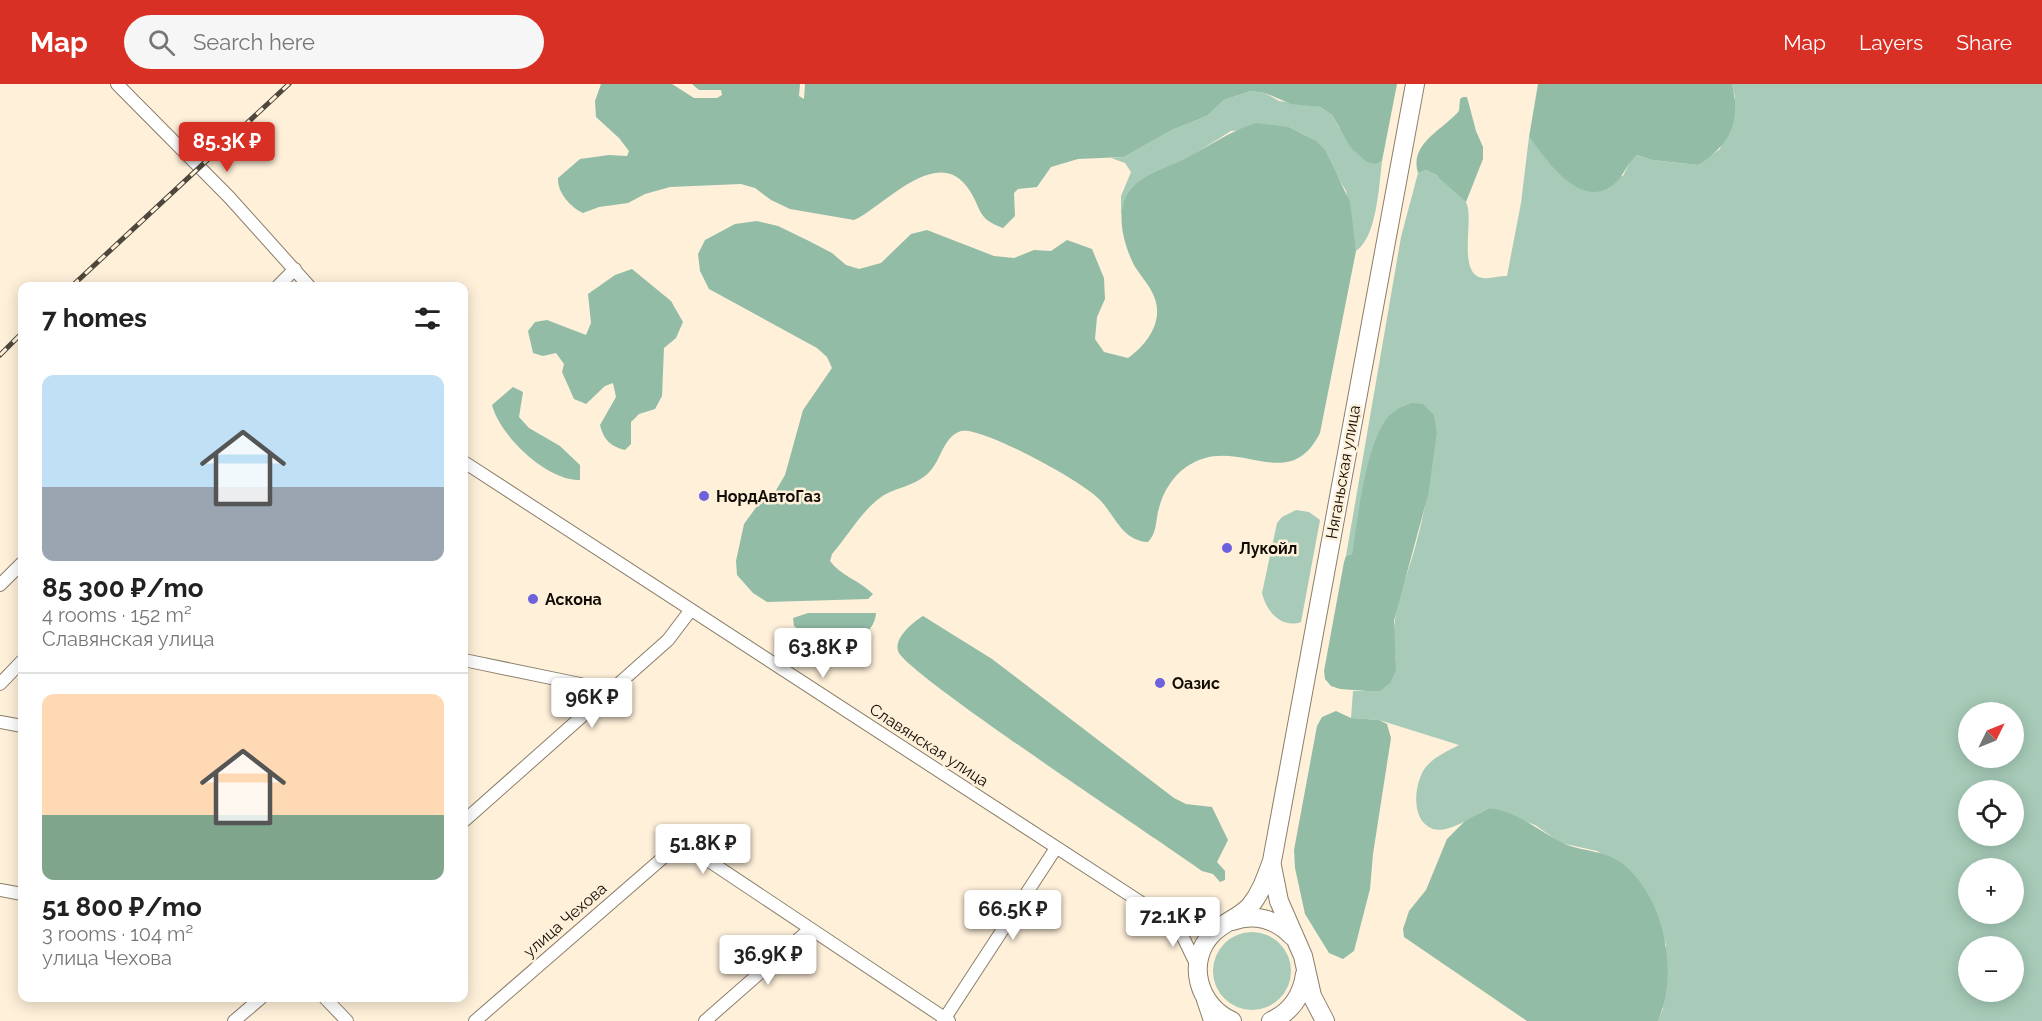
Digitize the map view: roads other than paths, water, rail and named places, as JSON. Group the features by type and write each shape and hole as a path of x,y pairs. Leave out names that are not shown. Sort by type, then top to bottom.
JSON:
{"highway":[{"name":"Няганьская улица","path":"1272,861 1415,84"},
{"path":"1232,1021 1213,1009 1198,978 1205,943 1253,902 1272,861"},
{"path":"1272,861 1279,901 1304,962 1312,996 1325,1021"},
{"path":"1228,922 1247,917 1265,919 1282,927 1295,939"},
{"path":"1271,1021 1286,1012 1298,998 1304,980 1304,962"},
{"path":"1271,1021 1296,1021"}],"street":[{"path":"117,84 230,197 306,282"},
{"path":"282,282 295,270"},
{"name":"Славянская улица","path":"468,465 1165,918"},
{"path":"0,585 18,566"},
{"path":"468,817 668,640 690,611"},
{"path":"468,661 580,684 590,688 602,700"},
{"path":"0,684 18,665"},
{"path":"0,722 18,725"},
{"name":"улица Чехова","path":"475,1021 673,849 681,845 691,849 946,1020"},
{"path":"946,1020 1056,848"},
{"path":"0,890 18,893"},
{"path":"1165,918 1197,928 1228,922"},
{"path":"1165,918 1182,935 1193,954 1210,1021"},
{"path":"705,1021 810,929"},
{"path":"234,1021 256,1002"},
{"path":"329,1002 346,1021"}],"railway":[{"path":"76,282 289,84"},
{"path":"0,355 18,337"}],"place":[{"name":"НордАвтоГаз","path":"704,496"},
{"name":"Лукойл","path":"1227,548"},
{"name":"Аскона","path":"533,599"},
{"name":"Оазис","path":"1160,683"}]}
